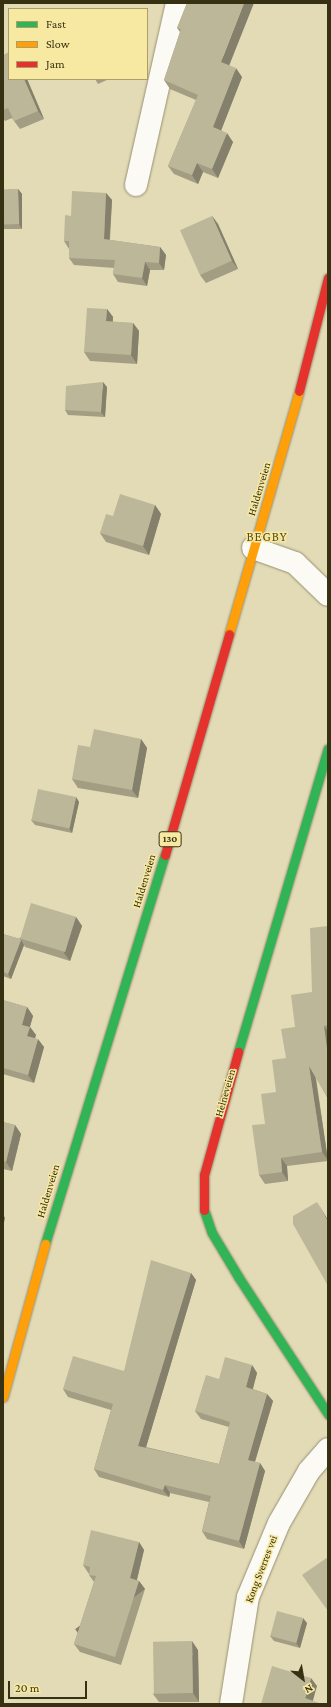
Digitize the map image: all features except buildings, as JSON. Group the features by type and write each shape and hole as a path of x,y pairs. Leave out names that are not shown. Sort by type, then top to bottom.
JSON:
{"main road":[{"name":"Haldenveien","path":"3,1397 36,1273 168,845 253,548 286,440 328,278"},
{"name":"Helneveien","path":"328,749 216,1124 204,1174 202,1206 212,1233 238,1278 328,1414"}],"street":[{"path":"136,185 176,3"},
{"path":"253,548 295,563 328,595"},
{"name":"Kong Sverres vei","path":"231,1704 248,1597 279,1523 309,1471 328,1449"}],"traffic: fast":[{"path":"238,1052 328,749"},
{"path":"45,1244 165,855"},
{"path":"204,1210 212,1233 239,1278 328,1414"}],"traffic: slow":[{"path":"229,634 299,391"},
{"path":"3,1397 45,1244"}],"traffic: jam":[{"path":"299,391 328,278"},
{"path":"165,855 229,634"},
{"path":"204,1210 204,1175 238,1052"}],"district":[{"name":"BEGBY","path":"267,537"}]}
